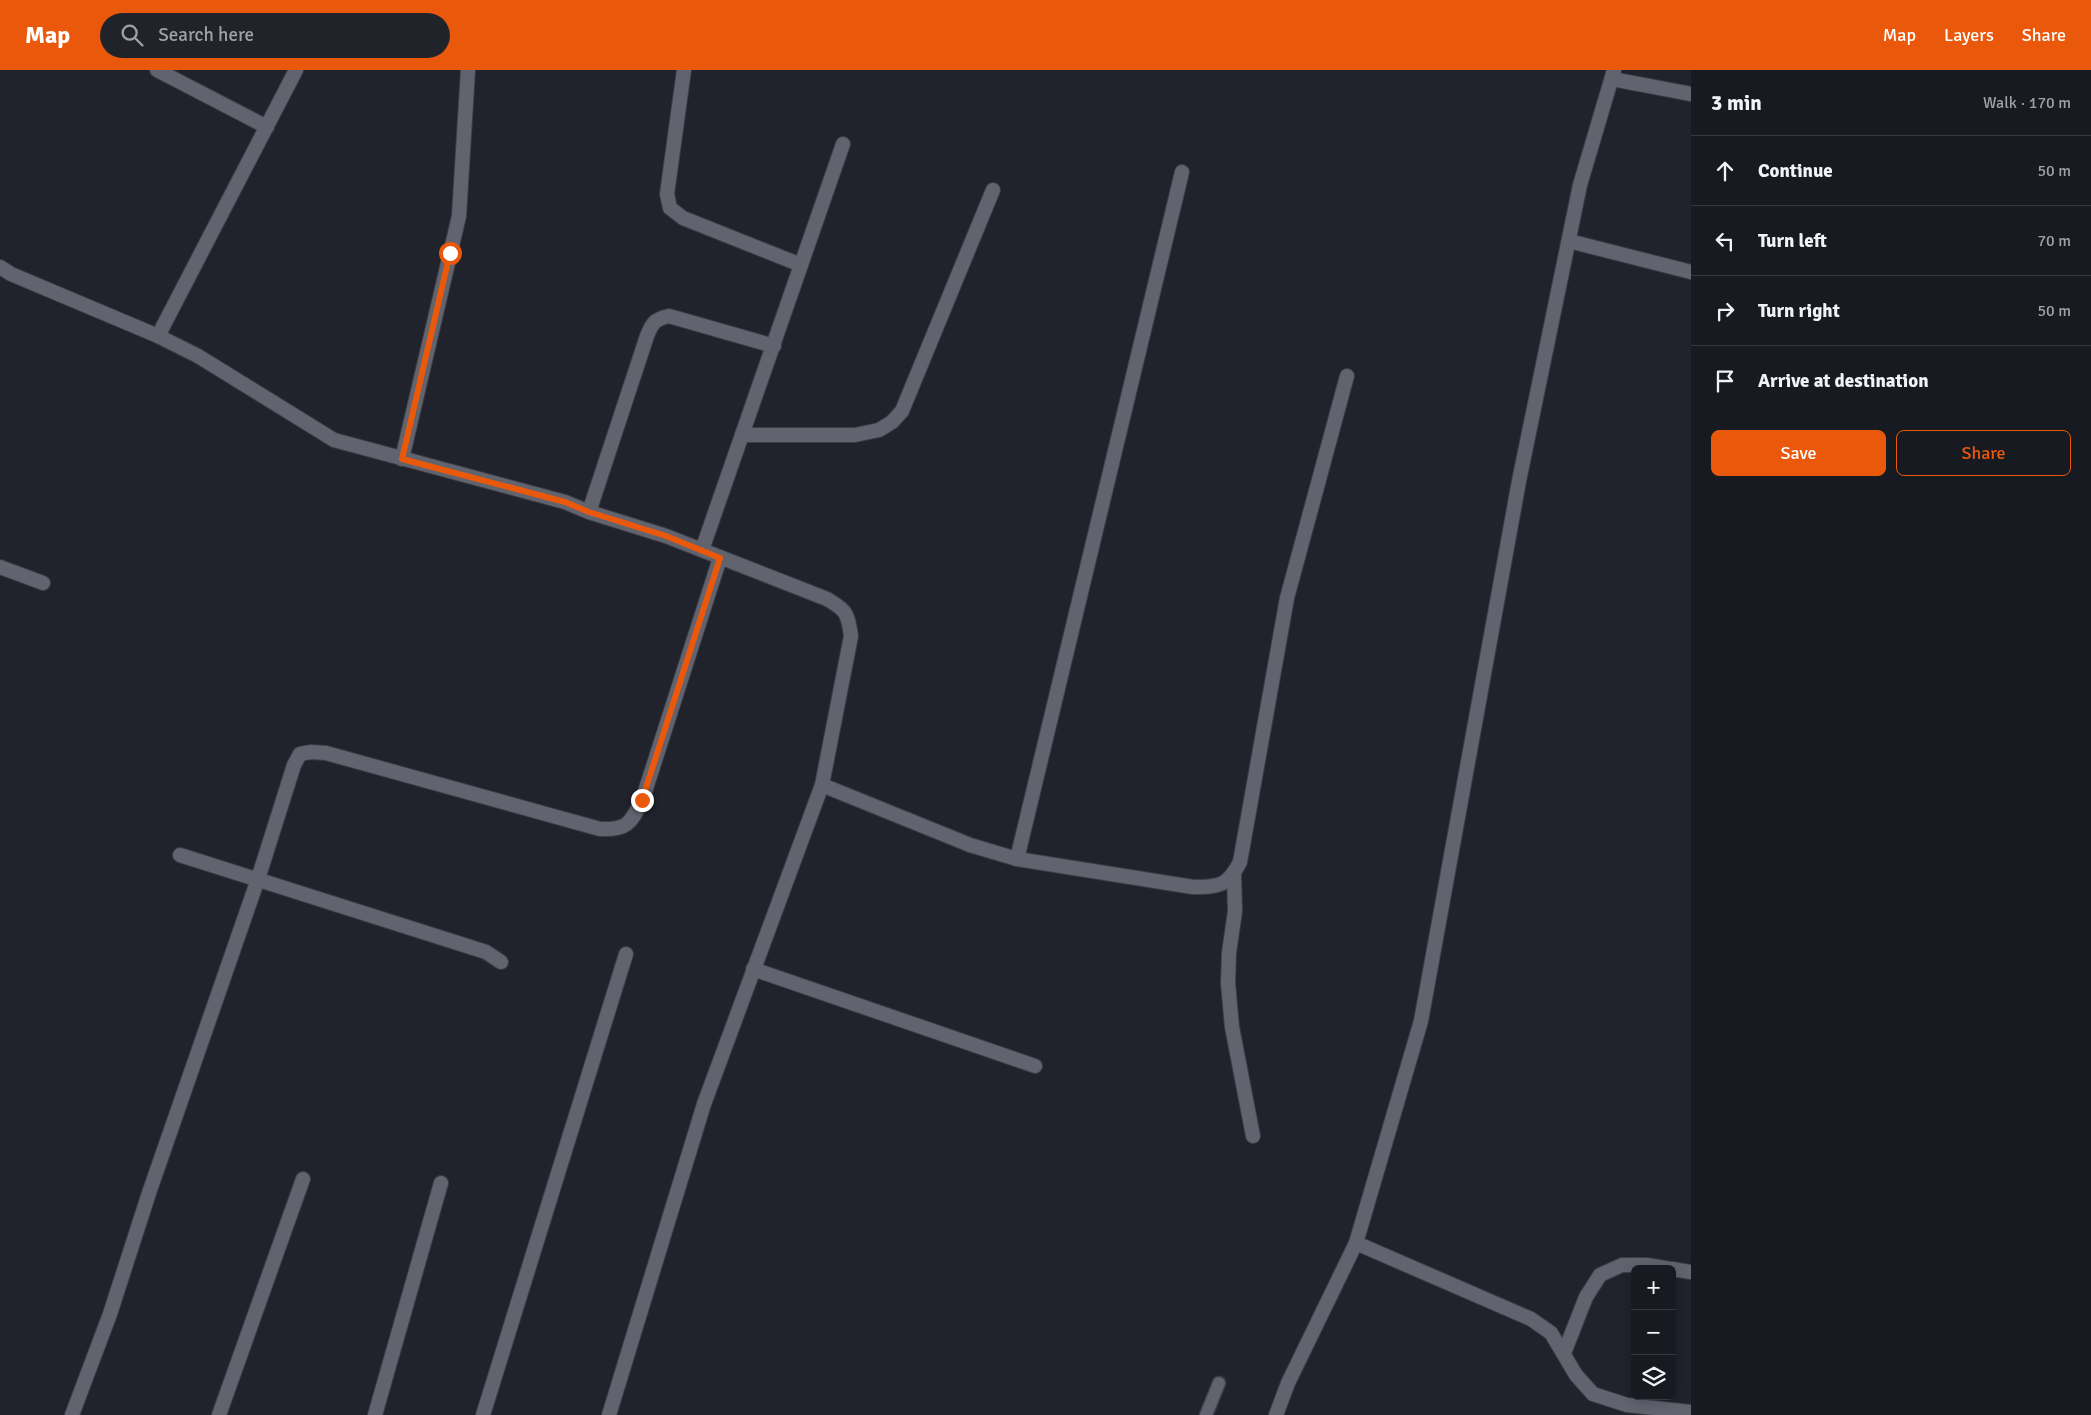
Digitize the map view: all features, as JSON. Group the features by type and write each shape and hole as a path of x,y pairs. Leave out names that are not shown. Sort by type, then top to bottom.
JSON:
{"street":[{"path":"157,70 268,127"},
{"path":"158,336 296,70"},
{"path":"402,459 458,216 468,70"},
{"path":"684,70 667,194 670,208 683,218 801,265"},
{"path":"1276,1415 1288,1383 1356,1243 1421,1020 1519,482 1580,185 1613,75 1691,94"},
{"path":"702,550 843,144"},
{"path":"1017,859 1182,172"},
{"path":"742,435 854,435 880,430 892,422 902,411 993,190"},
{"path":"1569,241 1691,272"},
{"path":"0,267 11,274 158,336 198,356 334,440 565,502 589,512 666,536 827,599 844,608 849,620 851,636 822,785 753,969 729,1042 704,1104 609,1415"},
{"path":"589,512 653,322 658,318 669,316 774,346"},
{"path":"822,785 970,845 1017,859 1193,887 1218,885 1228,882 1234,875 1240,862 1288,598 1347,376"},
{"path":"72,1415 110,1314 149,1193 258,879 294,765 300,754 311,752 326,753 600,829 618,830 632,820 642,800 720,558"},
{"path":"0,567 43,583"},
{"path":"180,854 486,952 501,962"},
{"path":"1234,875 1235,910 1228,952 1228,983 1232,1027 1252,1136"},
{"path":"483,1415 626,954"},
{"path":"753,969 1035,1066"},
{"path":"219,1415 303,1179"},
{"path":"375,1415 441,1183"},
{"path":"1356,1243 1531,1319 1551,1333 1576,1375 1592,1394 1628,1405 1691,1412"},
{"path":"1564,1353 1586,1297 1600,1275 1622,1265 1631,1265"},
{"path":"1676,1270 1691,1272"}],"lane":[{"path":"1206,1415 1220,1383"}],"route":[{"path":"450,253 402,459 565,502 589,512 666,536 720,558 642,800"}]}
